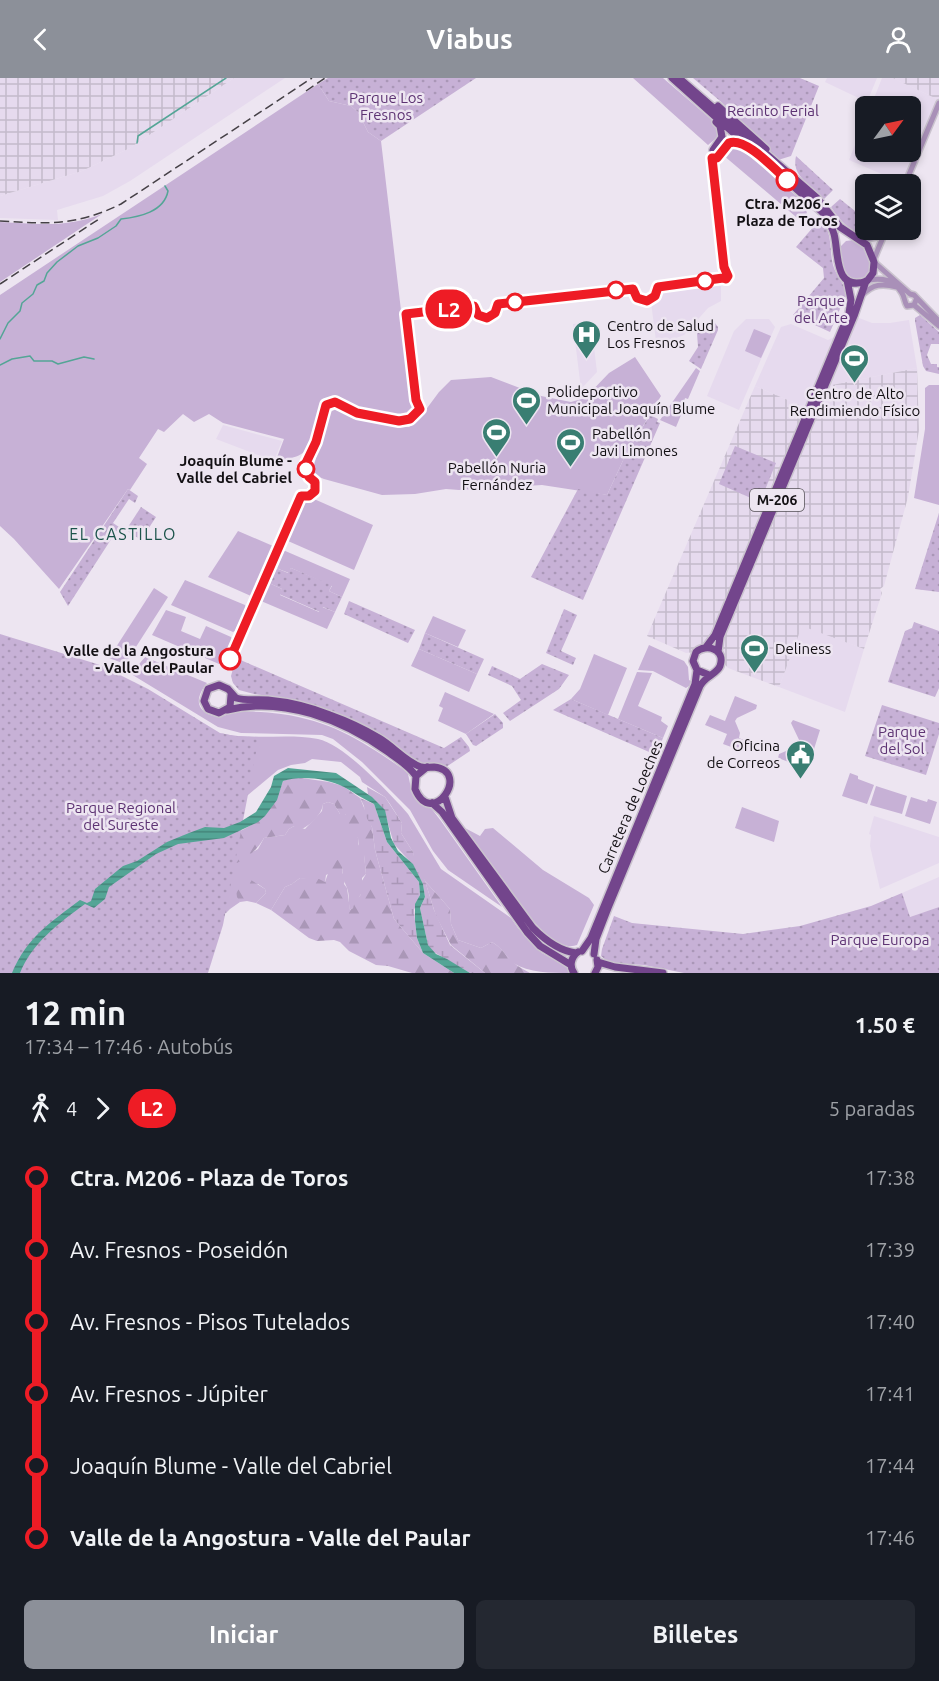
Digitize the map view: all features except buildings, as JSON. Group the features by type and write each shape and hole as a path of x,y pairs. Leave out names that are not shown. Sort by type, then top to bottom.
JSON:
{"main road":[{"name":"M-206","path":"672,78 822,212 833,231 838,266 847,280 851,300 849,313 715,635 706,647 699,649 694,656 693,662 697,670"},
{"path":"672,78 720,126 722,137 716,152 734,141 753,150"},
{"path":"680,78 732,118 793,174 827,209 840,227 855,237"},
{"path":"837,248 842,241 852,236"},
{"path":"861,240 874,260"},
{"name":"M-206","path":"709,675 720,667 721,657 718,652 720,637 854,316 866,281 873,273 874,260"},
{"path":"847,280 853,283 866,281"},
{"path":"706,647 718,652"},
{"path":"697,670 709,675"},
{"name":"Carretera de Loeches","path":"579,952 591,938 695,684 697,670"},
{"name":"Carretera de Loeches","path":"594,954 596,939 640,828 701,682 709,675"},
{"path":"416,776 410,768 374,742 359,733 322,718 273,706 251,706 219,713 211,711 205,705 204,696 208,689 216,685 225,687 231,695 240,699 288,703 331,715 362,728 418,765 438,768 447,775 450,788 445,797 439,801 426,801 417,794 414,783 416,776 427,767"},
{"path":"227,710 231,703 231,695"},
{"path":"445,797 447,809 452,818 533,928 548,941 567,951 594,954 598,962 595,973"},
{"path":"432,802 527,932 540,946 571,965 574,973"},
{"name":"M-206","path":"571,965 572,958 579,952"},
{"path":"598,962 663,973"}],"street":[{"path":"909,174 939,103"},
{"path":"882,240 874,260 907,296"},
{"path":"866,281 886,279 907,296"},
{"path":"859,298 876,285 897,287"},
{"path":"907,296 914,295 915,302 939,326"},
{"path":"907,296 905,303 908,306 915,302"},
{"path":"915,302 939,321"}],"shaded area":[{"path":"0,78 234,78 130,148 82,171 0,196"},
{"path":"234,78 285,78 130,181 103,196 57,210 58,220 0,218 0,196 82,171 130,148"},
{"path":"827,78 877,78 870,96 855,96 825,82"},
{"path":"882,78 893,78 939,100 921,144 921,96 875,96"},
{"path":"893,78 939,78 939,100 899,81"},
{"path":"855,145 855,162 914,162 909,174 882,174 849,160"},
{"path":"721,286 721,301 708,308 684,335 660,344 656,341 651,302 658,297 660,292"},
{"path":"854,316 872,323 909,320 917,368 827,386"},
{"path":"746,319 769,319 775,327 739,410 707,396 734,331"},
{"name":"Centro de Salud Los Fresnos","path":"591,322 597,372 581,389 573,324"},
{"path":"791,324 828,340 836,336 809,409 755,386 781,327"},
{"path":"917,368 919,430 908,497 864,649 802,626 779,687 728,668 721,660 720,637 827,386"},
{"path":"755,386 809,409 715,635 696,652 686,653 647,636"},
{"path":"223,425 282,441 274,461 216,439"},
{"path":"802,625 864,649 845,712 779,687"},
{"path":"288,768 336,773 372,797 385,810 391,838 398,851 413,864 423,884 425,897 420,908 428,945 436,954 470,973 454,973 423,953 417,938 415,921 415,904 420,895 419,882 387,842 374,804 337,784 305,778 283,781 277,800 258,822 224,838 178,844 156,854 109,887 105,899 94,908 85,904 56,926 32,952 20,973 12,973 18,960 41,931 80,900 87,903 91,901 95,889 123,866 189,833 205,827 224,828 240,822 256,812 271,787 274,776"},
{"path":"874,816 939,837 939,863 880,889 869,834"},
{"path":"939,877 939,907 910,917 902,893"}],"green space":[{"name":"Parque Los Fresnos","path":"328,78 476,78 381,141 368,132 358,112 351,106 329,101 318,84"},
{"path":"633,78 663,78 712,120 720,135 708,145"},
{"name":"Recinto Ferial","path":"693,78 800,78 819,86 791,156 778,160 732,118 733,112"},
{"path":"318,84 329,101 351,106 358,112 368,132 381,141 413,412 407,417 387,416 365,411 356,406 351,407 338,399 323,400 308,449 291,458 276,460 284,439 223,423 209,414 194,422 183,414 164,432 158,429 139,458 147,464 59,589 0,526 0,295"},
{"path":"735,144 800,199 807,210 802,222 723,155"},
{"path":"796,156 833,190 824,199 799,175 795,164"},
{"path":"840,199 855,211 855,231 846,226 831,207"},
{"path":"102,214 0,282 0,222 64,223"},
{"name":"Parque del Arte","path":"821,218 829,235 833,265 846,295 830,332 793,315 824,278 823,268 796,247"},
{"path":"854,240 866,250 871,265 869,275 860,281 851,279 840,264 841,246 846,241"},
{"path":"920,315 939,332 939,344 931,344 927,355 931,364 937,364 939,367 939,374 926,371 923,366 915,321 915,318"},
{"path":"712,319 718,330 701,369 689,361 698,347 697,333"},
{"path":"754,329 771,336 761,358 745,351"},
{"name":"Polideportivo Municipal Joaquín Blume","path":"635,357 661,396 626,454 607,495 542,485 446,489 415,494 382,495 312,474 327,413 337,409 351,417 409,427 419,419 451,380 491,377 541,396 571,402 585,398 609,373"},
{"path":"696,368 700,371 688,399 685,398 686,403 676,427 660,420"},
{"path":"929,385 939,385 939,505 914,498 925,429 925,388"},
{"path":"650,415 658,419 657,422 660,423 583,600 531,577 578,489 607,495 626,454"},
{"path":"735,446 776,463 760,502 719,484"},
{"path":"128,489 138,496 135,503 129,499 113,523 119,527 68,606 60,592"},
{"path":"314,499 373,525 354,570 288,541 304,503"},
{"path":"141,507 156,517 141,540 126,530"},
{"path":"939,513 939,592 915,589"},
{"path":"238,531 273,546 251,596 208,577"},
{"path":"283,550 350,579 342,597 329,591 332,586 291,568 289,573 276,568"},
{"path":"276,568 288,573 291,568 332,585 329,591 342,597 335,612 323,607 320,612 279,594 282,589 269,583"},
{"path":"185,580 245,605 235,631 171,605"},
{"path":"269,583 282,589 280,595 319,612 322,607 335,612 327,629 261,601"},
{"path":"154,588 168,597 125,664 109,658"},
{"path":"349,601 415,630 408,643 344,614"},
{"path":"564,609 577,615 561,651 576,658 573,665 546,653"},
{"path":"166,610 186,617 181,631 200,639 206,626 231,637 221,663 152,635"},
{"path":"433,616 466,630 458,647 425,633"},
{"path":"914,622 939,631 939,688 935,697 888,682 905,631 912,628"},
{"path":"425,633 484,659 477,674 419,649"},
{"name":"Parque Regional del Sureste","path":"0,634 100,665 148,689 220,733 259,737 223,925 208,973 0,973"},
{"path":"649,645 684,661 688,667 689,680 693,682 692,684 686,688 653,671 638,670"},
{"path":"419,649 477,674 469,692 411,666"},
{"path":"594,654 627,668 608,715 571,699 580,689"},
{"path":"145,657 207,683 200,695 199,703 203,711 212,716 239,712 265,712 299,717 331,727 360,741 403,769 408,774 412,793 422,804 431,808 502,907 448,870 433,851 410,810 362,762 333,739 322,735 241,733 218,727 131,674"},
{"path":"236,658 444,748 461,737 470,751 446,767 441,764 421,764 371,729 316,706 298,700 239,690 231,676"},
{"path":"542,664 569,675 559,689 510,721 503,713 521,700 512,686 488,675 492,666 520,679"},
{"path":"637,672 652,673 638,706 662,717 661,721 668,726 663,738 618,719"},
{"path":"445,692 494,714 466,734 438,721 443,708 439,706"},
{"path":"735,696 757,705 756,709 735,721 740,733 739,738 748,742 745,752 723,744 727,734 705,725 710,715 725,721"},
{"path":"571,699 663,738 656,755 553,710"},
{"name":"Parque del Sol","path":"882,705 939,723 939,734 926,775 865,756"},
{"path":"495,714 503,723 503,728 476,746 473,745 466,734"},
{"path":"793,720 820,730 814,749 801,744 791,723"},
{"path":"220,733 318,739 351,757 408,814 441,869 511,918 542,953 569,968 570,973 526,969 513,963 492,942 481,948 458,940 451,924 450,909 425,881 414,860 413,852 401,833 402,823 390,804 385,797 362,782 360,777 341,762 312,759 305,763 291,765 278,770 248,795 236,739"},
{"path":"800,745 814,750 809,765 805,768 778,758 779,754"},
{"path":"850,773 874,785 867,804 842,796"},
{"path":"295,777 343,786 360,798 372,827 375,850 394,919 423,953 454,973 412,973 376,965 349,951 340,942 317,941 309,938 271,910 285,887 300,878 319,879 325,882 331,865 344,855 348,863 343,867 342,873 346,877 344,884 347,888 350,910 360,896 362,889 360,884 366,874 364,855 359,850 358,838 347,832 341,820 346,814 340,814 334,804 328,802 323,804 317,817 306,827 297,831 294,826 285,835 264,838 252,853 237,863 230,859 225,895 230,903 230,909 226,913 20,973 255,823 272,806 283,781"},
{"path":"876,786 907,796 902,814 870,805"},
{"path":"367,787 385,797 402,823 401,833 423,874 434,910 450,945 485,973 470,973 432,951 428,945 420,908 425,897 423,884 413,865 394,844 384,810 368,794"},
{"path":"911,797 927,802 928,799 937,802 930,824 905,816"},
{"path":"360,798 374,804 387,842 419,882 420,895 414,910 417,938 423,953 394,919 375,850 372,827 365,815"},
{"path":"328,802 334,804 340,814 346,814 364,854 366,874 362,878 362,892 353,908 350,910 343,867 326,875 325,882 300,878 285,887 271,910 256,903 266,893 265,889 258,884 237,889 240,902 230,909 218,871 258,849 264,838 285,835 294,826 305,829 322,811 323,804"},
{"path":"742,807 779,821 774,842 735,828"},
{"path":"463,827 480,836 485,829 493,828 543,870 589,898 594,905 577,945 567,946 545,933"},
{"path":"248,878 265,889 266,893 256,903 240,902 237,897 236,889"},
{"path":"425,881 450,909 451,924 458,940 481,948 492,942 515,964 530,973 485,973 451,945 436,916"},
{"name":"Parque Europa","path":"902,893 910,917 939,907 939,973 684,973 644,965 612,963 601,956 614,916 632,923 743,934 800,926 871,906"}],"waterway":[{"path":"137,143 138,136 226,78"},
{"path":"0,339 8,323 20,311 22,303 33,294 37,285 44,281 47,273 57,262 78,246 98,238 116,226 121,219 143,215 156,209 166,198 168,191 165,186"},
{"path":"0,365 12,359 30,356 34,361 52,361 58,364 84,357 94,359"}],"railway":[{"path":"0,221 62,222 90,216 121,204 312,78"},
{"path":"306,91 325,78"},
{"path":"0,284 99,219"}],"bus line":[{"name":"L2","path":"230,659 301,496 309,496 315,491 315,482 309,477 305,465 316,442 326,405 335,402 357,413 399,421 410,419 420,409 416,400 406,314 474,306 478,315 487,318 495,313 498,304 633,289 637,298 647,301 655,296 658,287 727,279 712,158 717,158 729,143 739,142 753,150 787,180"}],"place":[{"name":"Ctra. M206 - Plaza de Toros","path":"787,180"},
{"name":"Centro de Salud Los Fresnos","path":"586,360"},
{"name":"Centro de Alto Rendimiendo Físico","path":"855,384"},
{"name":"Polideportivo Municipal Joaquín Blume","path":"526,426"},
{"name":"Pabellón Nuria Fernández","path":"497,458"},
{"name":"Pabellón Javi Limones","path":"571,468"},
{"name":"Joaquín Blume - Valle del Cabriel","path":"306,469"},
{"name":"Valle de la Angostura - Valle del Paular","path":"230,659"},
{"name":"Deliness","path":"754,674"},
{"name":"Oficina de Correos","path":"801,780"}],"district":[{"name":"EL CASTILLO","path":"123,534"}]}
